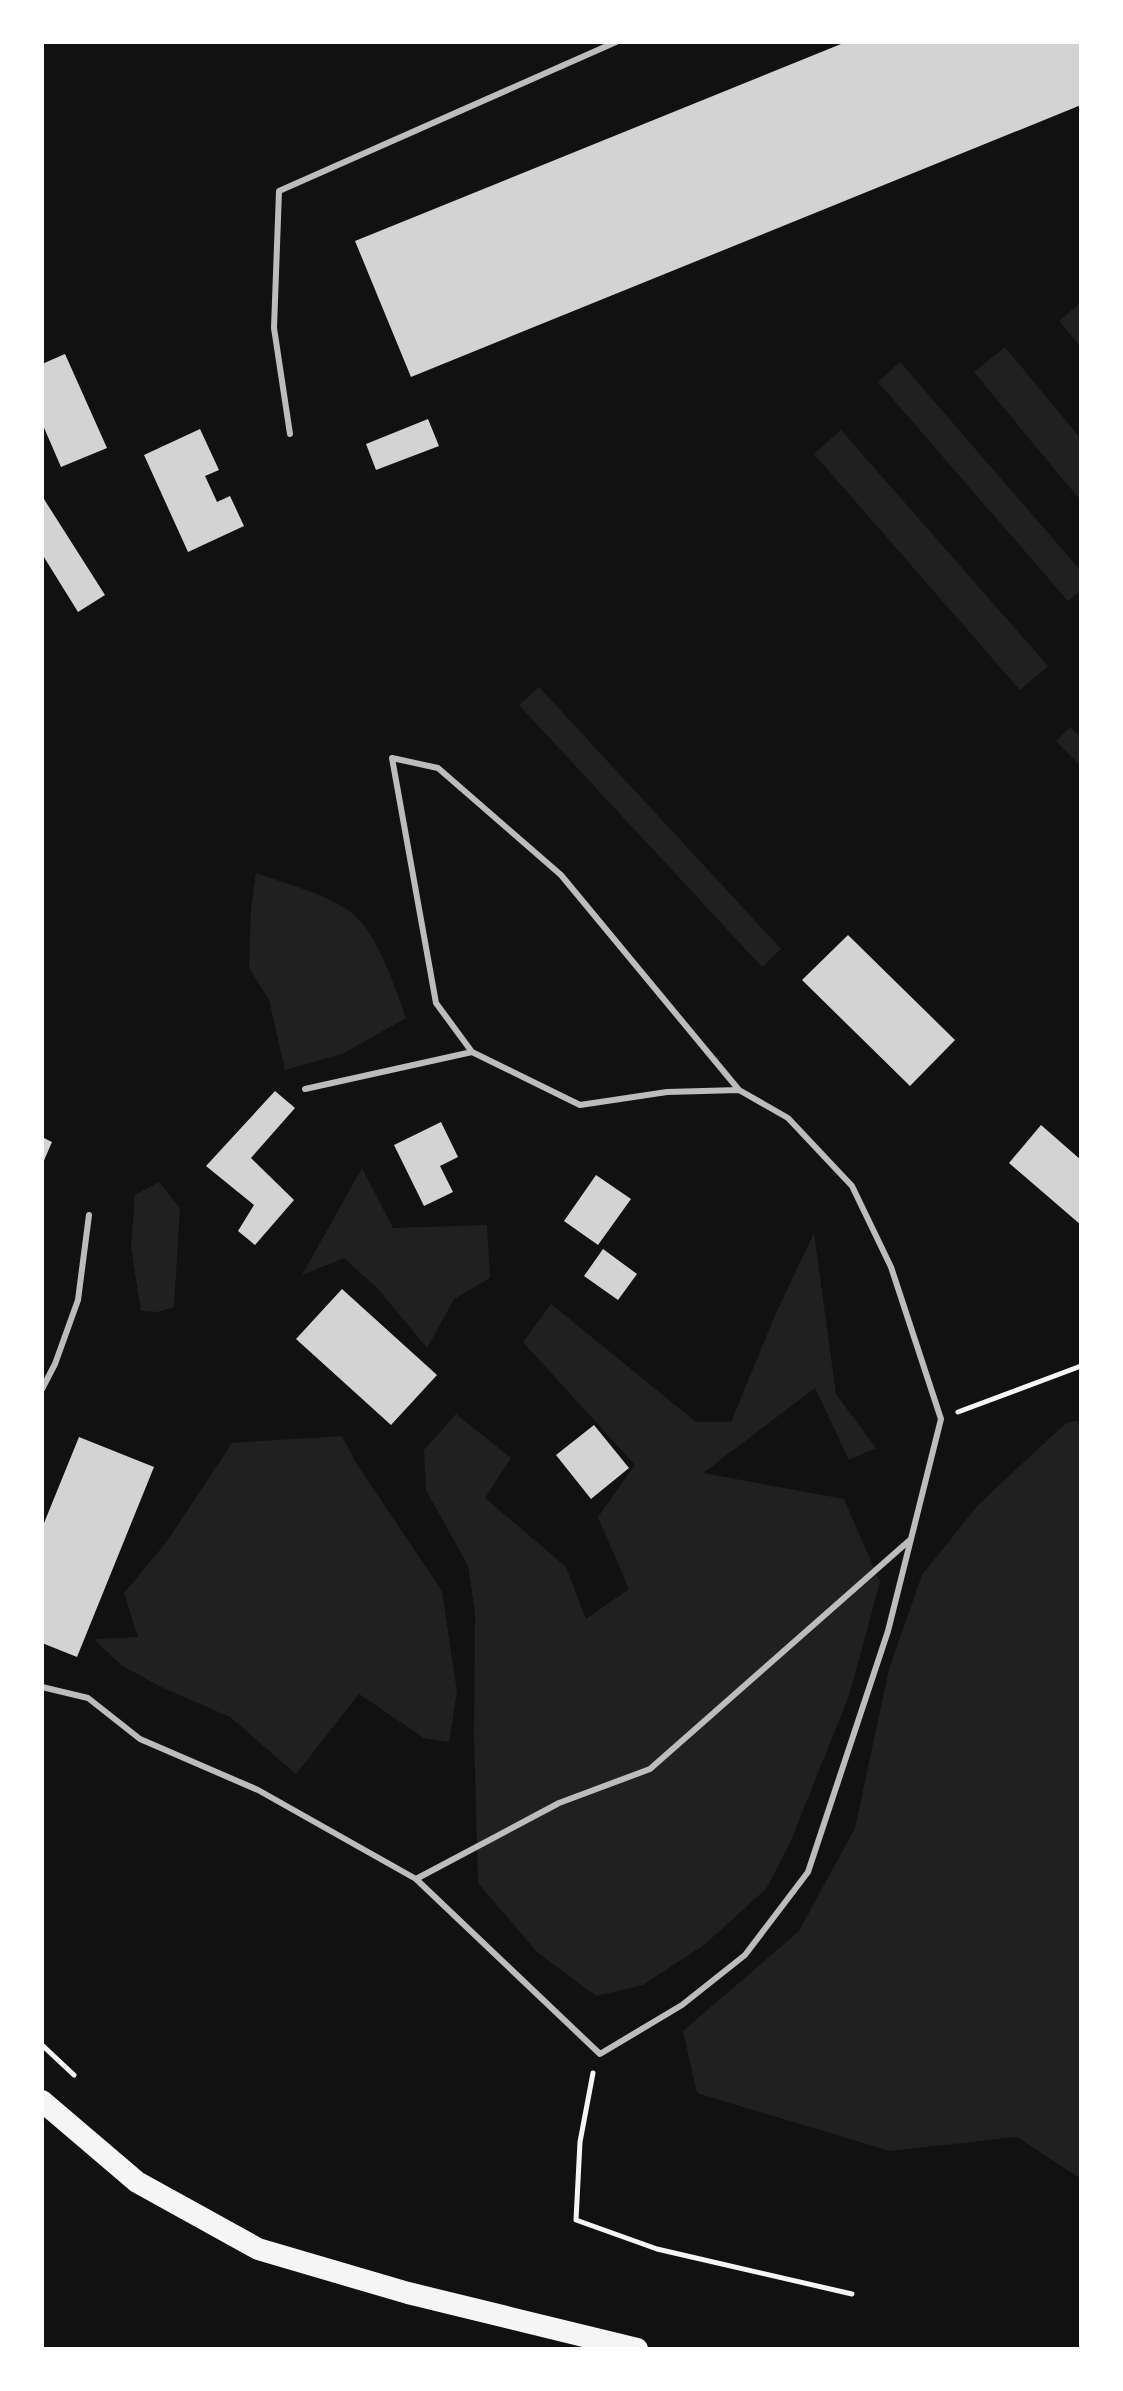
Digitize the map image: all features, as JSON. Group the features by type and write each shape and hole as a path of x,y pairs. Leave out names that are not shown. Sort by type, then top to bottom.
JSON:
{"highway":[{"path":"42,2101 137,2182 258,2249 408,2293 637,2349"}],"lane":[{"path":"290,434 274,328 279,191 616,42"},
{"path":"42,1687 88,1698 140,1739 258,1790 416,1879 600,2054 682,2005 745,1955 808,1872 888,1631 941,1419 891,1267 852,1186 788,1118 739,1090 561,875 438,768 392,758 436,1003 472,1052 580,1105 667,1092 739,1090"},
{"path":"305,1089 472,1052"},
{"path":"42,1389 55,1364 78,1300 89,1215"},
{"path":"416,1879 559,1803 650,1769 911,1539"}],"path":[{"path":"941,1419 1081,1366"},
{"path":"42,2045 74,2075"},
{"path":"600,2054 591,2078 580,2142 576,2220 657,2249 852,2294"}],"shaded area":[{"path":"1081,304 1081,347 1059,321"},
{"path":"1005,347 1081,439 1081,501 974,372"},
{"path":"900,362 1081,571 1081,590 1068,601 878,382"},
{"path":"841,430 1048,666 1020,690 814,454"},
{"path":"539,687 781,949 762,967 519,705"},
{"path":"1070,727 1081,737 1081,766 1056,741"},
{"path":"256,873 319,895 353,914 378,948 406,1018 342,1054 285,1070 269,1000 249,968 251,908"},
{"path":"362,1168 393,1228 487,1225 490,1278 454,1299 427,1348 379,1290 344,1258 302,1275"},
{"path":"159,1182 180,1208 174,1307 158,1312 141,1311 131,1247 135,1195"},
{"path":"814,1233 836,1394 876,1448 849,1460 815,1388 703,1473 844,1499 880,1582 849,1696 789,1845 766,1889 704,1945 643,1985 596,1996 537,1952 478,1883 475,1612 468,1566 426,1490 424,1450 456,1414 511,1458 485,1498 566,1567 586,1619 629,1589 598,1517 635,1465 523,1342 551,1304 696,1422 731,1422 776,1313"},
{"path":"1081,1420 1081,2179 1017,2137 890,2151 697,2093 683,2031 799,1931 855,1828 889,1669 922,1575 978,1505 1066,1423"},
{"path":"342,1436 356,1463 442,1591 457,1692 449,1742 424,1738 359,1694 296,1774 230,1717 159,1686 121,1665 94,1639 138,1637 124,1593 165,1544 232,1443"}],"building":[{"path":"846,42 1081,42 1081,105 411,377 355,241"},
{"path":"65,354 107,448 61,467 42,423 42,364"},
{"path":"428,419 439,446 376,470 366,444"},
{"path":"200,429 219,470 205,476 217,502 230,496 244,526 188,552 144,455"},
{"path":"42,496 105,595 78,612 42,554"},
{"path":"848,935 955,1040 910,1086 802,980"},
{"path":"275,1091 295,1108 251,1158 294,1200 255,1245 238,1231 254,1205 206,1166"},
{"path":"441,1122 458,1157 440,1166 453,1192 424,1206 394,1145"},
{"path":"1041,1125 1081,1160 1081,1225 1009,1163"},
{"path":"42,1137 52,1142 42,1165"},
{"path":"596,1175 631,1199 598,1245 564,1221"},
{"path":"603,1249 637,1274 618,1300 584,1276"},
{"path":"342,1289 437,1375 391,1425 296,1339"},
{"path":"594,1425 629,1468 591,1499 556,1455"},
{"path":"79,1437 154,1467 77,1657 42,1643 42,1528"}]}
